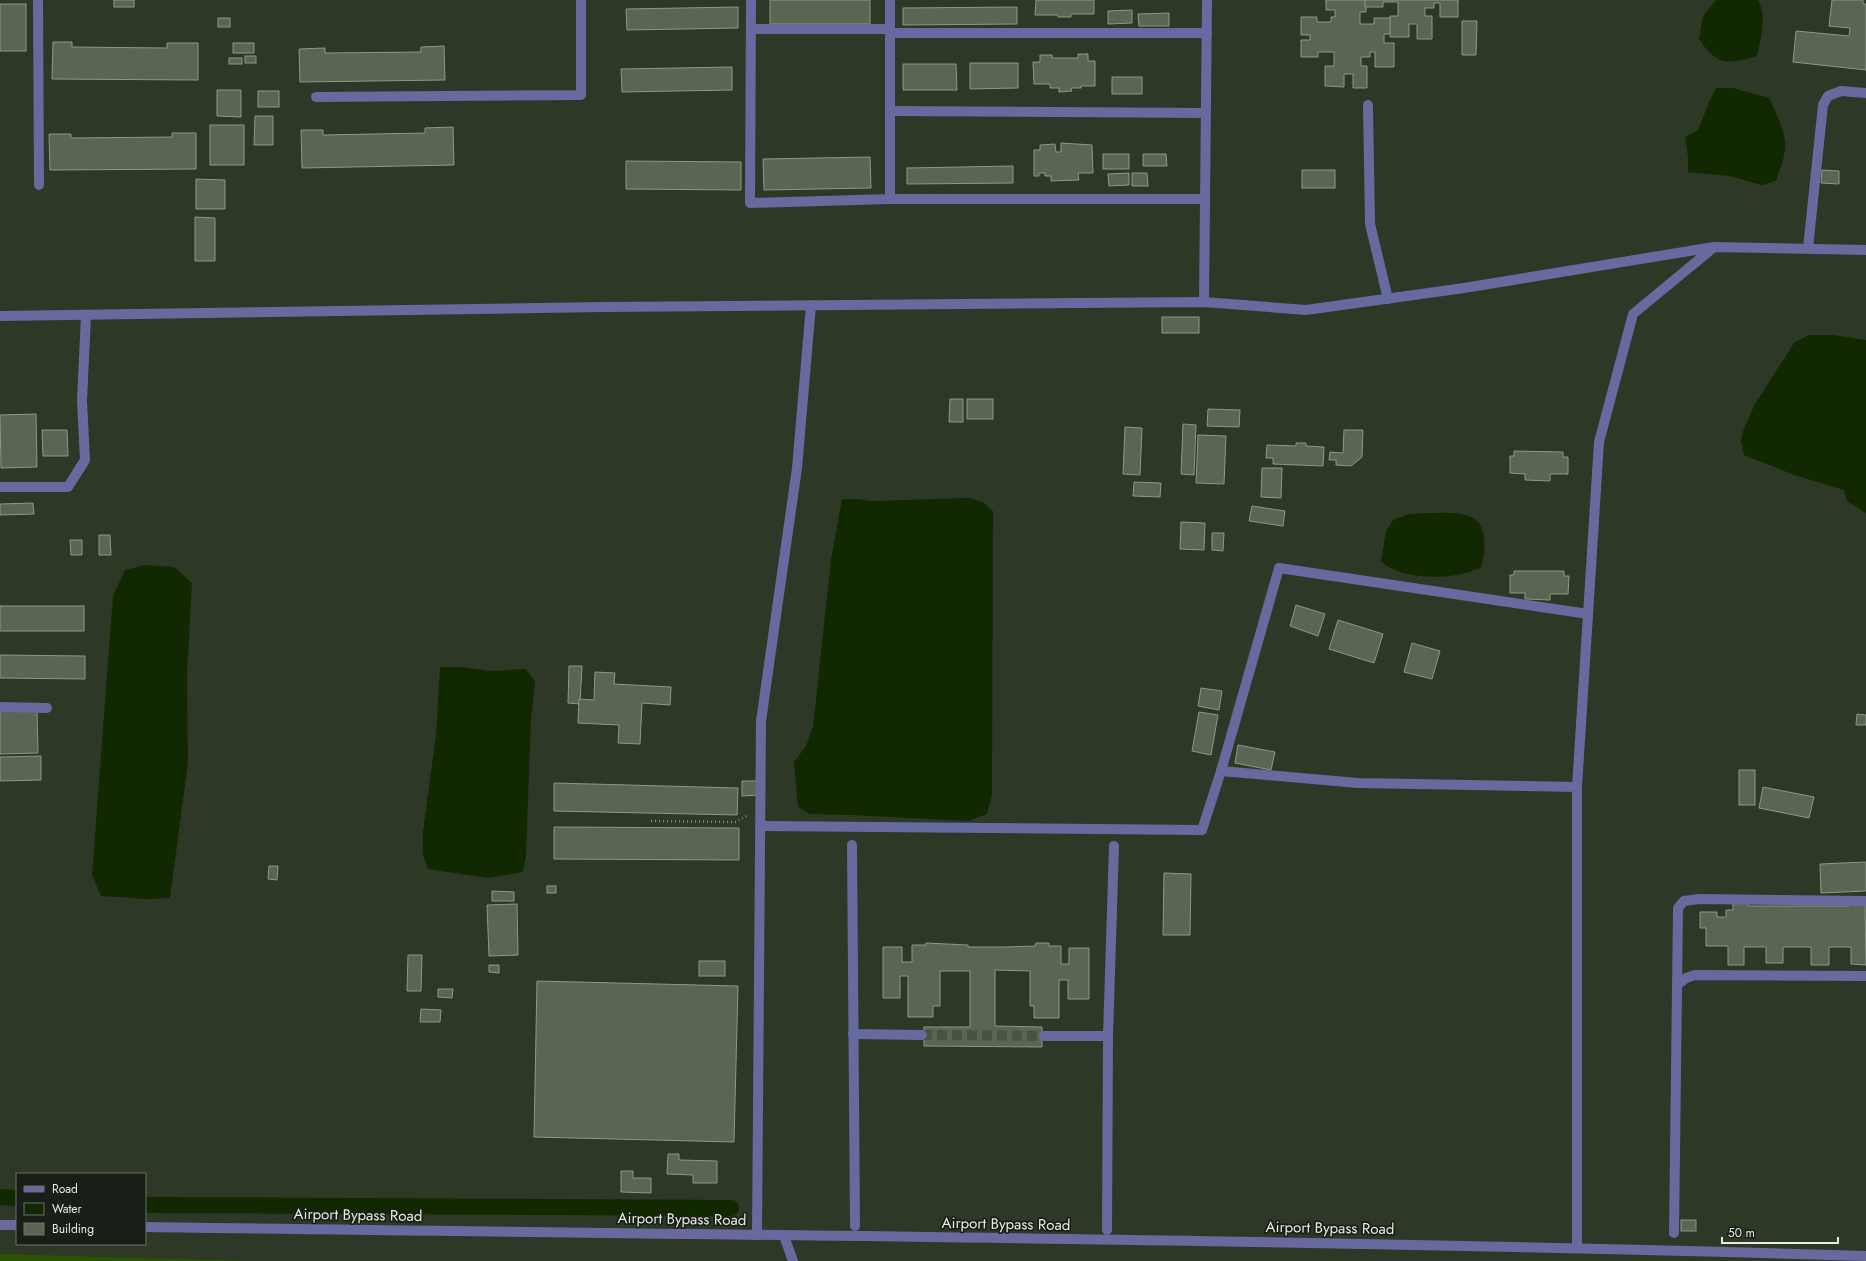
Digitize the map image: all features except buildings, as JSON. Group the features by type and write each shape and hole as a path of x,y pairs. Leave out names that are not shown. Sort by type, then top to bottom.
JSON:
{"street":[{"path":"38,0 39,185"},
{"path":"316,97 581,95 581,0"},
{"path":"751,0 750,203 890,199 1205,199"},
{"path":"890,0 890,199"},
{"path":"1204,302 1207,0"},
{"path":"751,29 1207,33"},
{"path":"1808,248 1823,105 1828,96 1842,91 1866,93"},
{"path":"1368,105 1370,224 1388,299"},
{"path":"890,111 1206,113"},
{"path":"1577,1248 1577,787 1599,442 1633,314 1714,247"},
{"path":"0,316 811,305 1204,302 1306,310 1472,287 1714,247 1866,250"},
{"path":"757,1235 761,721 797,468 811,305"},
{"path":"0,487 68,487 85,460 82,401 86,315"},
{"path":"760,826 1202,830 1221,771 1279,568 1588,614"},
{"path":"0,707 46,708"},
{"path":"1221,771 1358,784 1577,787"},
{"path":"852,845 855,1226"},
{"path":"1107,1230 1108,1036 1114,846"},
{"path":"1674,1233 1678,908 1684,901 1699,899 1866,901"},
{"path":"1677,985 1686,978 1695,975 1866,976"},
{"path":"853,1034 922,1035"},
{"path":"1044,1036 1108,1036"},
{"path":"0,1225 16,1225"},
{"name":"Airport Bypass Road","path":"146,1227 1577,1248 1866,1256"},
{"path":"784,1236 793,1261"}],"path":[{"path":"651,821 736,822 760,808"}],"green space":[{"path":"0,1254 247,1261 0,1261"}],"water":[{"path":"1716,0 1758,0 1761,6 1763,20 1757,56 1739,61 1724,61 1712,55 1699,39 1703,16"},
{"path":"1716,88 1733,88 1769,98 1781,124 1785,140 1784,156 1776,181 1762,185 1729,176 1688,172 1688,157 1685,137 1698,130"},
{"path":"1809,335 1832,335 1866,340 1866,513 1847,501 1844,490 1797,476 1744,455 1741,442 1743,431 1755,404 1794,343"},
{"path":"969,498 983,502 993,511 992,795 987,814 968,821 810,814 798,807 794,762 806,746 813,727 831,560 842,499 871,501"},
{"path":"1409,514 1456,514 1471,517 1477,521 1481,526 1484,540 1484,555 1481,568 1457,575 1427,577 1407,574 1381,562 1386,531 1393,520"},
{"path":"145,565 174,567 192,583 187,673 188,762 170,898 147,899 101,896 92,875 113,596 125,570"},
{"path":"440,667 461,667 491,671 526,669 535,681 531,719 526,855 523,872 488,878 428,869 423,855 423,832 436,735"}],"waterway":[{"path":"0,1197 16,1198"},
{"path":"146,1205 731,1208"}],"tunnel":[{"path":"922,1035 1044,1036"}]}
